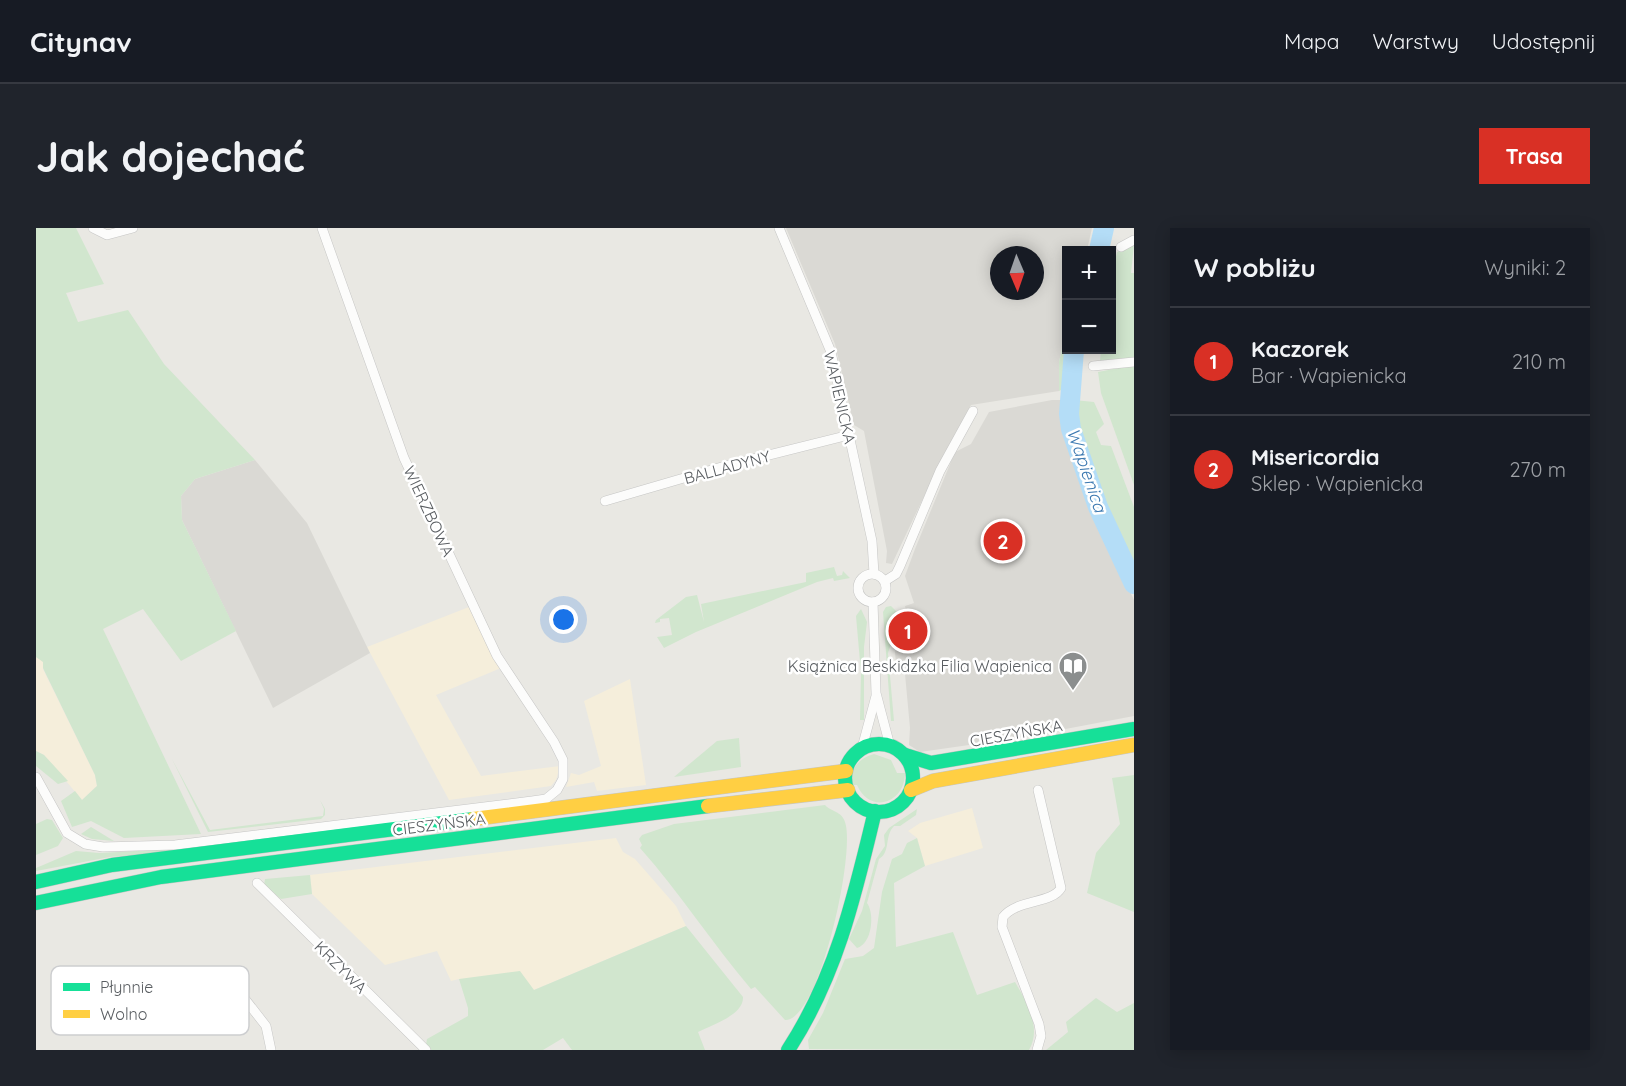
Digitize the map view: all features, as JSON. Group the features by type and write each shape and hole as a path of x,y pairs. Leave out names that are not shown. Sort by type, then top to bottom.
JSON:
{"main road":[{"name":"CIESZYŃSKA","path":"905,755 917,761 930,763 1134,729"},
{"path":"879,744 890,746 905,755 913,772 911,790 906,798 892,809 875,811 863,808 848,790 846,771 855,754 862,748 879,744"},
{"name":"CIESZYŃSKA","path":"911,790 933,781 1134,745"},
{"name":"CIESZYŃSKA","path":"36,882 112,866 846,771"},
{"name":"CIESZYŃSKA","path":"36,903 113,885 171,876 661,811 848,790"},
{"path":"792,1048 829,974 875,811"}],"street":[{"path":"93,228 107,235 133,228"},
{"name":"WIERZBOWA","path":"37,778 67,833 85,844 103,847 175,845 546,799 555,793 563,779 565,770 558,751 497,656 404,458 322,228"},
{"name":"WAPIENICKA","path":"779,228 825,332 872,541 874,574"},
{"path":"1121,247 1134,240"},
{"path":"1093,366 1134,362"},
{"path":"885,581 896,574 940,471 973,411"},
{"name":"BALLADYNY","path":"605,501 724,466 849,435"},
{"path":"874,574 885,581 885,595 873,602 863,600 857,589 861,579 874,574"},
{"path":"873,602 876,693 890,746"},
{"path":"862,748 876,693"},
{"path":"1037,1050 1041,1036 1039,1024 1002,927 1003,917 1016,906 1051,896 1058,893 1061,888 1038,790"},
{"name":"KRZYWA","path":"257,883 426,1050"},
{"path":"249,1004 266,1026 271,1050"}],"shaded area":[{"path":"786,228 1092,228 1088,246 1062,246 1062,349 1059,362 1059,391 971,405 944,454 892,564 886,563 887,551 864,431 854,425 835,344"},
{"path":"1062,400 1064,428 1099,526 1134,600 1134,716 1018,738 920,752 909,745 910,728 905,674 897,674 895,652 908,620 905,606 914,603 905,576 915,549 955,452 971,444 989,412"},
{"path":"255,460 307,523 370,653 273,708 182,520 181,496 195,479"},
{"path":"469,607 501,668 436,695 481,776 560,766 556,780 551,786 449,800 367,647"},
{"path":"36,657 43,661 43,669 95,775 97,786 82,800 44,755 36,751"},
{"path":"630,679 646,785 597,791 594,782 566,787 571,773 579,775 601,766 584,701"},
{"path":"972,808 983,848 925,866 917,838 908,831 920,823"},
{"path":"616,838 623,852 635,859 676,906 686,926 534,990 459,979 451,981 437,951 385,965 312,894 310,875"}],"green space":[{"path":"36,228 76,228 104,284 66,293 78,322 128,310 164,364 255,460 195,479 181,496 182,520 236,631 181,661 143,609 103,629 201,834 124,838 91,821 72,827 61,801 75,791 82,800 97,786 95,775 43,668 43,662 36,657"},
{"path":"1134,245 1131,273 1134,273 1134,358 1100,361 1101,354 1116,354 1117,252"},
{"path":"1062,349 1062,354 1070,354 1066,388 1059,391 1059,362"},
{"path":"1134,365 1134,485 1101,393 1098,372"},
{"path":"1074,400 1094,402 1104,424 1096,432 1101,445 1111,446 1134,507 1134,571 1086,462 1079,439"},
{"path":"834,567 837,576 842,575 843,571 850,578 834,581 833,578 817,582 696,632 664,648 657,637 672,635 669,618 660,619 660,622 655,623 656,620 686,597 697,595 704,622 701,604 806,582 806,573"},
{"path":"891,606 900,615 888,653 894,721 891,721 883,612 886,607"},
{"path":"861,609 867,622 864,647 864,720 860,720 861,673 856,616"},
{"path":"739,738 741,767 674,777 717,741"},
{"path":"36,751 44,755 68,781 58,784 36,766"},
{"path":"874,754 891,760 897,773 905,773 899,792 886,802 870,800 857,785 851,785 856,765 864,758"},
{"path":"172,759 210,830 323,816 324,809 320,800 325,809 325,815 321,819 208,832"},
{"path":"1134,775 1134,912 1087,893 1096,853 1120,824 1112,778"},
{"path":"825,805 844,818 845,822 847,839 840,898 822,966 810,994 798,1013 785,1020 755,987 751,989 737,972 640,848 642,845 639,839 642,835 674,824"},
{"path":"917,809 916,815 900,826 894,826 889,834 885,852 879,859 867,903 871,914 871,928 866,941 857,948 849,939 862,911 876,859 885,846 884,835 889,828"},
{"path":"47,819 52,820 63,838 58,846 36,855 36,824"},
{"path":"91,827 114,841 92,839 81,834"},
{"path":"917,838 925,866 894,883 896,947 953,932 977,995 1015,982 1028,1007 1033,1024 1033,1042 1029,1050 809,1049 808,1040 823,1013 845,959 863,956 874,948 882,892 892,859 902,854 907,843"},
{"path":"239,841 239,845 110,857 36,871 36,868 76,851 99,853 177,849"},
{"path":"310,875 312,894 281,899 264,885 265,879"},
{"path":"686,926 743,997 742,1003 733,1014 698,1032 705,1050 572,1050 563,1038 543,1050 430,1050 426,1045 427,1039 468,1016 468,1008 459,979 520,971 534,990"},
{"path":"1096,998 1117,1012 1134,1003 1134,1050 1046,1050 1068,1032 1066,1022"}],"waterway":[{"name":"Wapienica","path":"1100,246 1104,228"},
{"name":"Wapienica","path":"1074,354 1069,414 1071,429 1098,507 1134,584"}],"traffic: fast":[{"path":"905,755 931,763 1134,729"},
{"path":"879,744 892,747 903,754 910,765 913,778 910,791 903,802 892,809 879,812 866,809 855,802 848,791 845,778 848,765 855,754 866,747 879,744"},
{"path":"36,903 161,877 708,806"},
{"path":"788,1050 819,994 842,935 875,811"},
{"path":"36,882 112,865 473,819"}],"traffic: slow":[{"path":"911,790 933,781 1134,745"},
{"path":"473,819 846,771"},
{"path":"708,806 848,790"}],"place":[{"name":"Misericordia","path":"1003,541"},
{"name":"Kaczorek","path":"908,631"},
{"name":"Książnica Beskidzka Filia Wapienica","path":"1073,692"}]}
